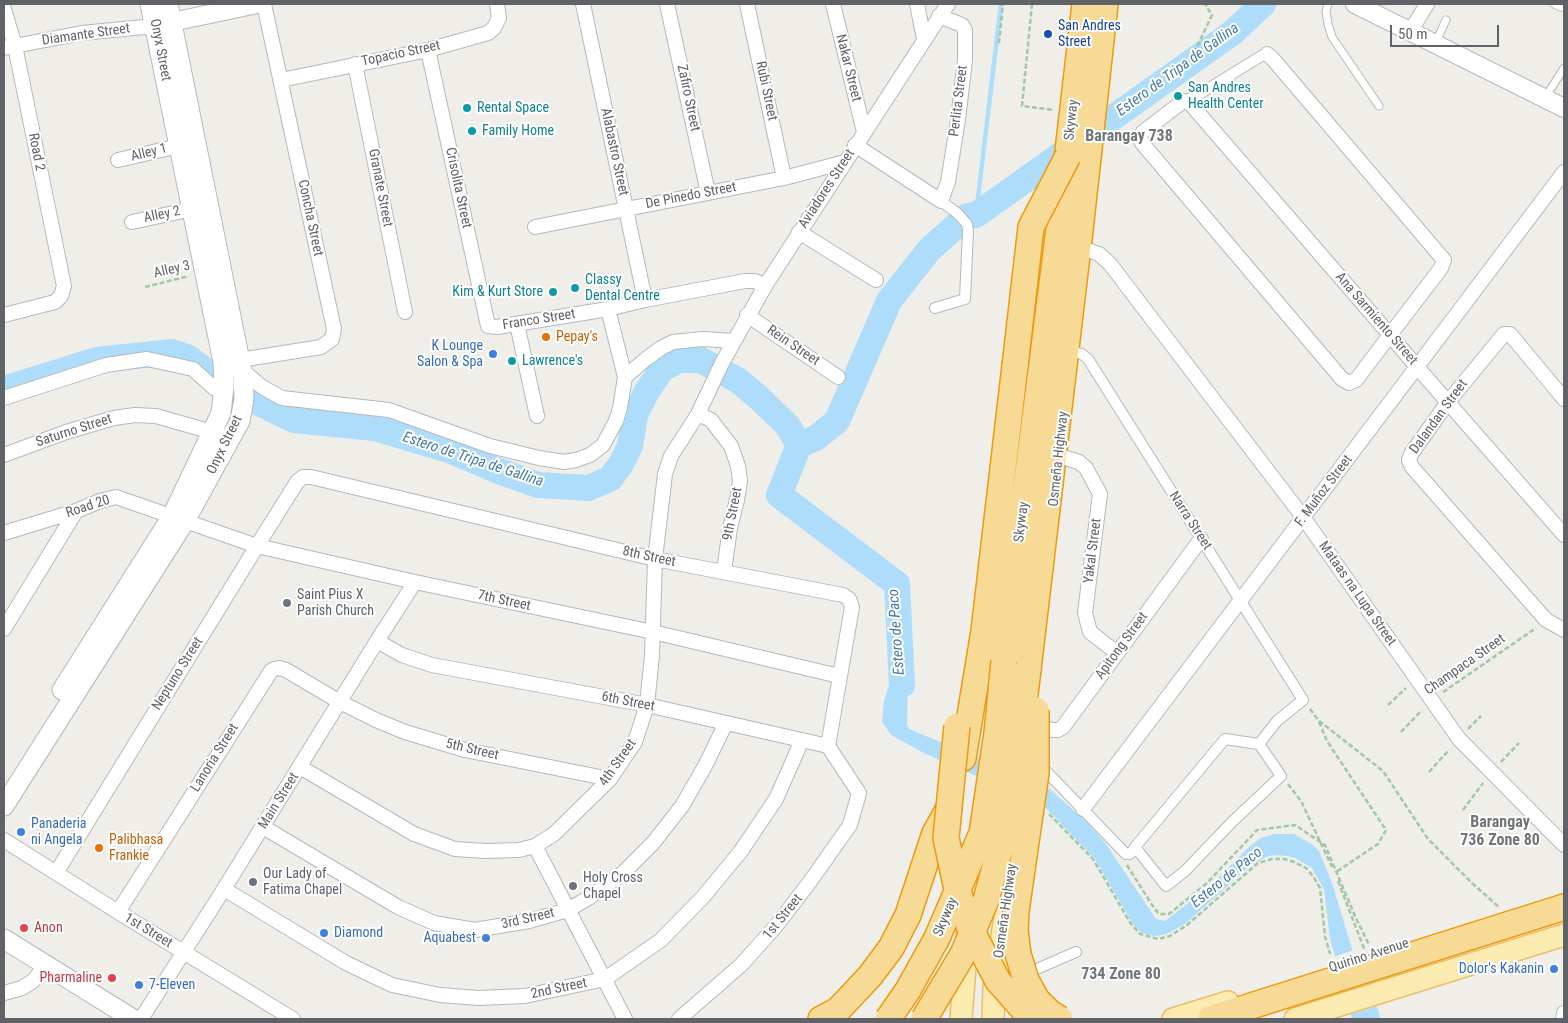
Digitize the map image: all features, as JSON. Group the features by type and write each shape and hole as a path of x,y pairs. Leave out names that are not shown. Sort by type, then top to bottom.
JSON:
{"highway":[{"name":"Skyway","path":"888,1019 908,990 937,938 982,833 997,733 1004,661 1068,156 1085,4"},
{"name":"Skyway","path":"924,1019 963,954 986,900 1002,841 1020,736 1078,250 1105,4"},
{"path":"821,1019 838,1010 870,976 891,948 908,916 935,833 950,806 961,772 984,631 1031,227 1068,156"},
{"path":"1004,455 982,534 955,744 946,838 956,884 969,926 998,981 1032,1019"},
{"path":"1028,669 1036,715 1036,773 1015,930 1018,954 1026,980 1037,1000 1060,1019"},
{"path":"1210,1019 1564,907"},
{"path":"1252,1019 1564,921"}],"main road":[{"name":"Onyx Street","path":"4,782 232,439 240,421 244,399 163,24 150,4"},
{"name":"Onyx Street","path":"4,806 179,518 221,412 224,390 237,367 205,272 179,146 163,24 168,4"},
{"path":"1060,118 1073,4"},
{"path":"1100,96 1110,4"},
{"name":"Osmeña Highway","path":"1033,769 1030,725 1094,146"},
{"path":"982,753 1053,179"},
{"path":"962,1019 979,800"},
{"name":"Osmeña Highway","path":"995,1008 999,956 1022,803"},
{"name":"Quirino Avenue","path":"1174,1019 1319,972 1367,953 1506,913 1564,894"},
{"path":"1314,1015 1564,935"},
{"path":"4,939 133,1019"},
{"path":"966,952 999,956"},
{"path":"953,1019 963,992"}],"street":[{"name":"Diamante Street","path":"9,47 82,33 163,24 257,4"},
{"name":"Concha Street","path":"237,367 321,347 332,339 334,329 264,4"},
{"name":"Topacio Street","path":"281,80 428,50 488,32 494,28 499,18 497,4"},
{"name":"Alabastro Street","path":"583,4 645,300"},
{"name":"Zafiro Street","path":"667,4 708,193"},
{"name":"Rubi Street","path":"748,4 784,178"},
{"name":"Nakar Street","path":"833,4 864,132"},
{"path":"917,4 924,39"},
{"name":"Aviadores Street","path":"714,378 747,315 765,286 948,4"},
{"path":"1355,4 1564,108"},
{"path":"1410,32 1427,4"},
{"name":"Road 2","path":"4,9 9,47 64,286 61,296 55,302 4,315"},
{"name":"Perlita Street","path":"939,16 962,25 965,30 958,120 948,182 942,201"},
{"name":"Crisolita Street","path":"428,50 488,326"},
{"path":"1267,54 1444,260 1441,268 1356,380 1349,383 1342,379 1142,144 1140,138 1143,132 1182,102 1188,101 1267,54"},
{"name":"Granate Street","path":"356,64 405,312"},
{"name":"Ana Sarmiento Street","path":"1188,101 1564,535"},
{"path":"855,145 942,201 957,213 966,224 968,230 965,299 935,308"},
{"name":"Alley 1","path":"118,160 179,146"},
{"name":"De Pinedo Street","path":"535,227 784,178 845,162"},
{"name":"F. Muñoz Street","path":"1083,809 1564,172"},
{"name":"Alley 2","path":"132,222 192,209"},
{"path":"799,232 876,280"},
{"name":"Mataas na Lupa Street","path":"1082,248 1100,254 1110,264 1304,517 1459,739 1564,845"},
{"name":"Franco Street","path":"488,326 497,327 608,309 745,281 755,281 765,286"},
{"path":"237,367 262,387 282,398 389,410 490,446 564,462 590,455 603,445 616,421 620,408 625,378 608,309"},
{"name":"Rein Street","path":"747,315 838,377"},
{"path":"518,324 537,416"},
{"name":"Dalandan Street","path":"1564,399 1510,334 1506,333 1448,402 1411,454 1409,460 1412,467 1546,620 1564,630"},
{"path":"625,378 646,359 673,342 703,339 734,341"},
{"name":"Narra Street","path":"1070,351 1082,354 1088,359 1303,700"},
{"path":"4,398 106,365 147,359 193,369 214,388 224,390"},
{"name":"4th Street","path":"300,766 414,834 455,849 485,851 519,850 535,846 554,834 610,779 635,742 647,705 653,632 655,559 665,474 671,456 698,414 714,378"},
{"name":"9th Street","path":"698,414 711,420 730,446 738,466 740,481 730,528 724,571"},
{"name":"Saturno Street","path":"4,455 66,432 114,418 135,415 156,416 232,439"},
{"name":"Yakal Street","path":"1060,456 1079,462 1086,468 1100,494 1086,613 1090,632 1117,653"},
{"name":"8th Street","path":"303,478 311,477 655,559 842,595 849,599 852,607 828,746"},
{"name":"Neptuno Street","path":"56,873 297,482 303,478"},
{"name":"Road 20","path":"4,534 76,511 89,504 116,498 179,518"},
{"path":"4,629 76,511"},
{"name":"7th Street","path":"179,518 257,546 415,582 653,632 839,676"},
{"name":"Apitong Street","path":"1030,725 1053,730 1063,727 1201,538"},
{"name":"Main Street","path":"142,1019 415,582"},
{"name":"6th Street","path":"377,641 402,655 432,665 647,705 828,746"},
{"name":"Lanoria Street","path":"118,912 271,671 279,668 286,670 340,702"},
{"path":"1258,744 1277,722 1303,700"},
{"name":"5th Street","path":"340,702 405,732 465,750 610,779"},
{"name":"3rd Street","path":"263,827 398,907 434,924 475,930 529,921 568,910 590,897 623,873 653,843 682,806 706,766 726,723"},
{"path":"1033,769 1083,809 1126,854 1129,854 1135,848 1225,739 1258,744 1280,776 1185,871 1166,886 1135,848"},
{"name":"2nd Street","path":"224,889 346,963 392,985 440,995 479,998 525,996 605,979 661,940 703,897 741,851 776,799 802,740"},
{"name":"1st Street","path":"679,1019 741,966 810,884 850,825 859,793 828,746"},
{"name":"1st Street","path":"4,840 184,953 294,1019"},
{"path":"535,846 625,1019"},
{"path":"995,1008 1076,952"},
{"path":"4,993 22,988 33,981 46,965"},
{"path":"1563,1019 1564,1013"}],"lane":[{"path":"1328,4 1326,11 1332,37 1379,106"},
{"path":"1554,4 1563,8"},
{"path":"1434,44 1446,20"},
{"path":"1545,98 1564,68"}],"path":[{"path":"999,44 1003,4"},
{"path":"1032,4 1022,106 1060,118"},
{"path":"1194,53 1212,15 1206,6 1207,4"},
{"name":"Alley 3","path":"145,287 205,272"},
{"name":"Champaca Street","path":"1401,732 1432,700 1546,620"},
{"path":"1388,705 1416,678"},
{"path":"1303,700 1318,720 1327,741 1386,830 1378,844 1336,872"},
{"path":"1318,720 1383,771 1428,839 1472,884 1506,913"},
{"path":"1280,776 1301,801 1336,872 1355,916 1367,953"},
{"path":"1049,814 1093,859 1131,924 1140,934 1158,939 1170,936 1188,925 1258,863 1272,859 1284,859 1306,868 1320,888 1325,936 1330,954"},
{"path":"1126,854 1127,865 1154,908 1160,914 1169,914 1207,883 1257,830 1295,825 1321,842"},
{"path":"1336,872 1367,953"}],"water":[{"path":"900,650 908,679 907,724 909,729 1045,785 1088,823 1106,844 1156,919 1165,921 1169,918 1209,887 1249,847 1261,838 1274,834 1294,834 1313,845 1319,851 1332,883 1353,952 1379,1012 1380,1019 1352,1019 1330,938 1324,889 1312,868 1288,856 1273,855 1266,857 1251,865 1186,923 1162,935 1154,936 1142,933 1133,924 1095,859 1043,805 922,752 891,735 882,722 884,701"}],"pier":[{"path":"1354,950 1378,1006 1349,1015 1333,957"}],"waterway":[{"path":"976,215 1001,4"},
{"name":"Estero de Tripa de Gallina","path":"799,445 816,438 837,421 889,301 929,250 967,216 976,215 1232,33 1263,4"},
{"name":"Estero de Tripa de Gallina","path":"4,389 97,360 172,352 187,357 207,372 261,404 294,420 375,428 449,450 538,485 588,488 610,479 621,464 630,446 635,415 647,391 662,369 679,360 701,360 739,381 759,398 788,426 799,445"},
{"name":"Estero de Paco","path":"799,445 779,495 897,584 902,685"}],"place":[{"name":"San Andres Street","path":"1048,34"},
{"name":"San Andres Health Center","path":"1178,96"},
{"name":"Rental Space","path":"467,108"},
{"name":"Family Home","path":"472,131"},
{"name":"Classy Dental Centre","path":"575,288"},
{"name":"Kim & Kurt Store","path":"553,292"},
{"name":"Pepay's","path":"546,337"},
{"name":"K Lounge Salon & Spa","path":"493,354"},
{"name":"Lawrence's","path":"512,361"},
{"name":"Saint Pius X Parish Church","path":"287,603"},
{"name":"Panaderia ni Angela","path":"21,832"},
{"name":"Palibhasa Frankie","path":"99,848"},
{"name":"Our Lady of Fatima Chapel","path":"253,882"},
{"name":"Holy Cross Chapel","path":"573,886"},
{"name":"Anon","path":"24,928"},
{"name":"Diamond","path":"324,933"},
{"name":"Aquabest","path":"486,938"},
{"name":"Dolor's Kakanin","path":"1554,969"},
{"name":"Pharmaline","path":"112,978"},
{"name":"7-Eleven","path":"139,985"}],"district":[{"name":"Barangay 738","path":"1129,137"},
{"name":"Barangay 736 Zone 80","path":"1500,832"},
{"name":"734 Zone 80","path":"1121,975"}]}
